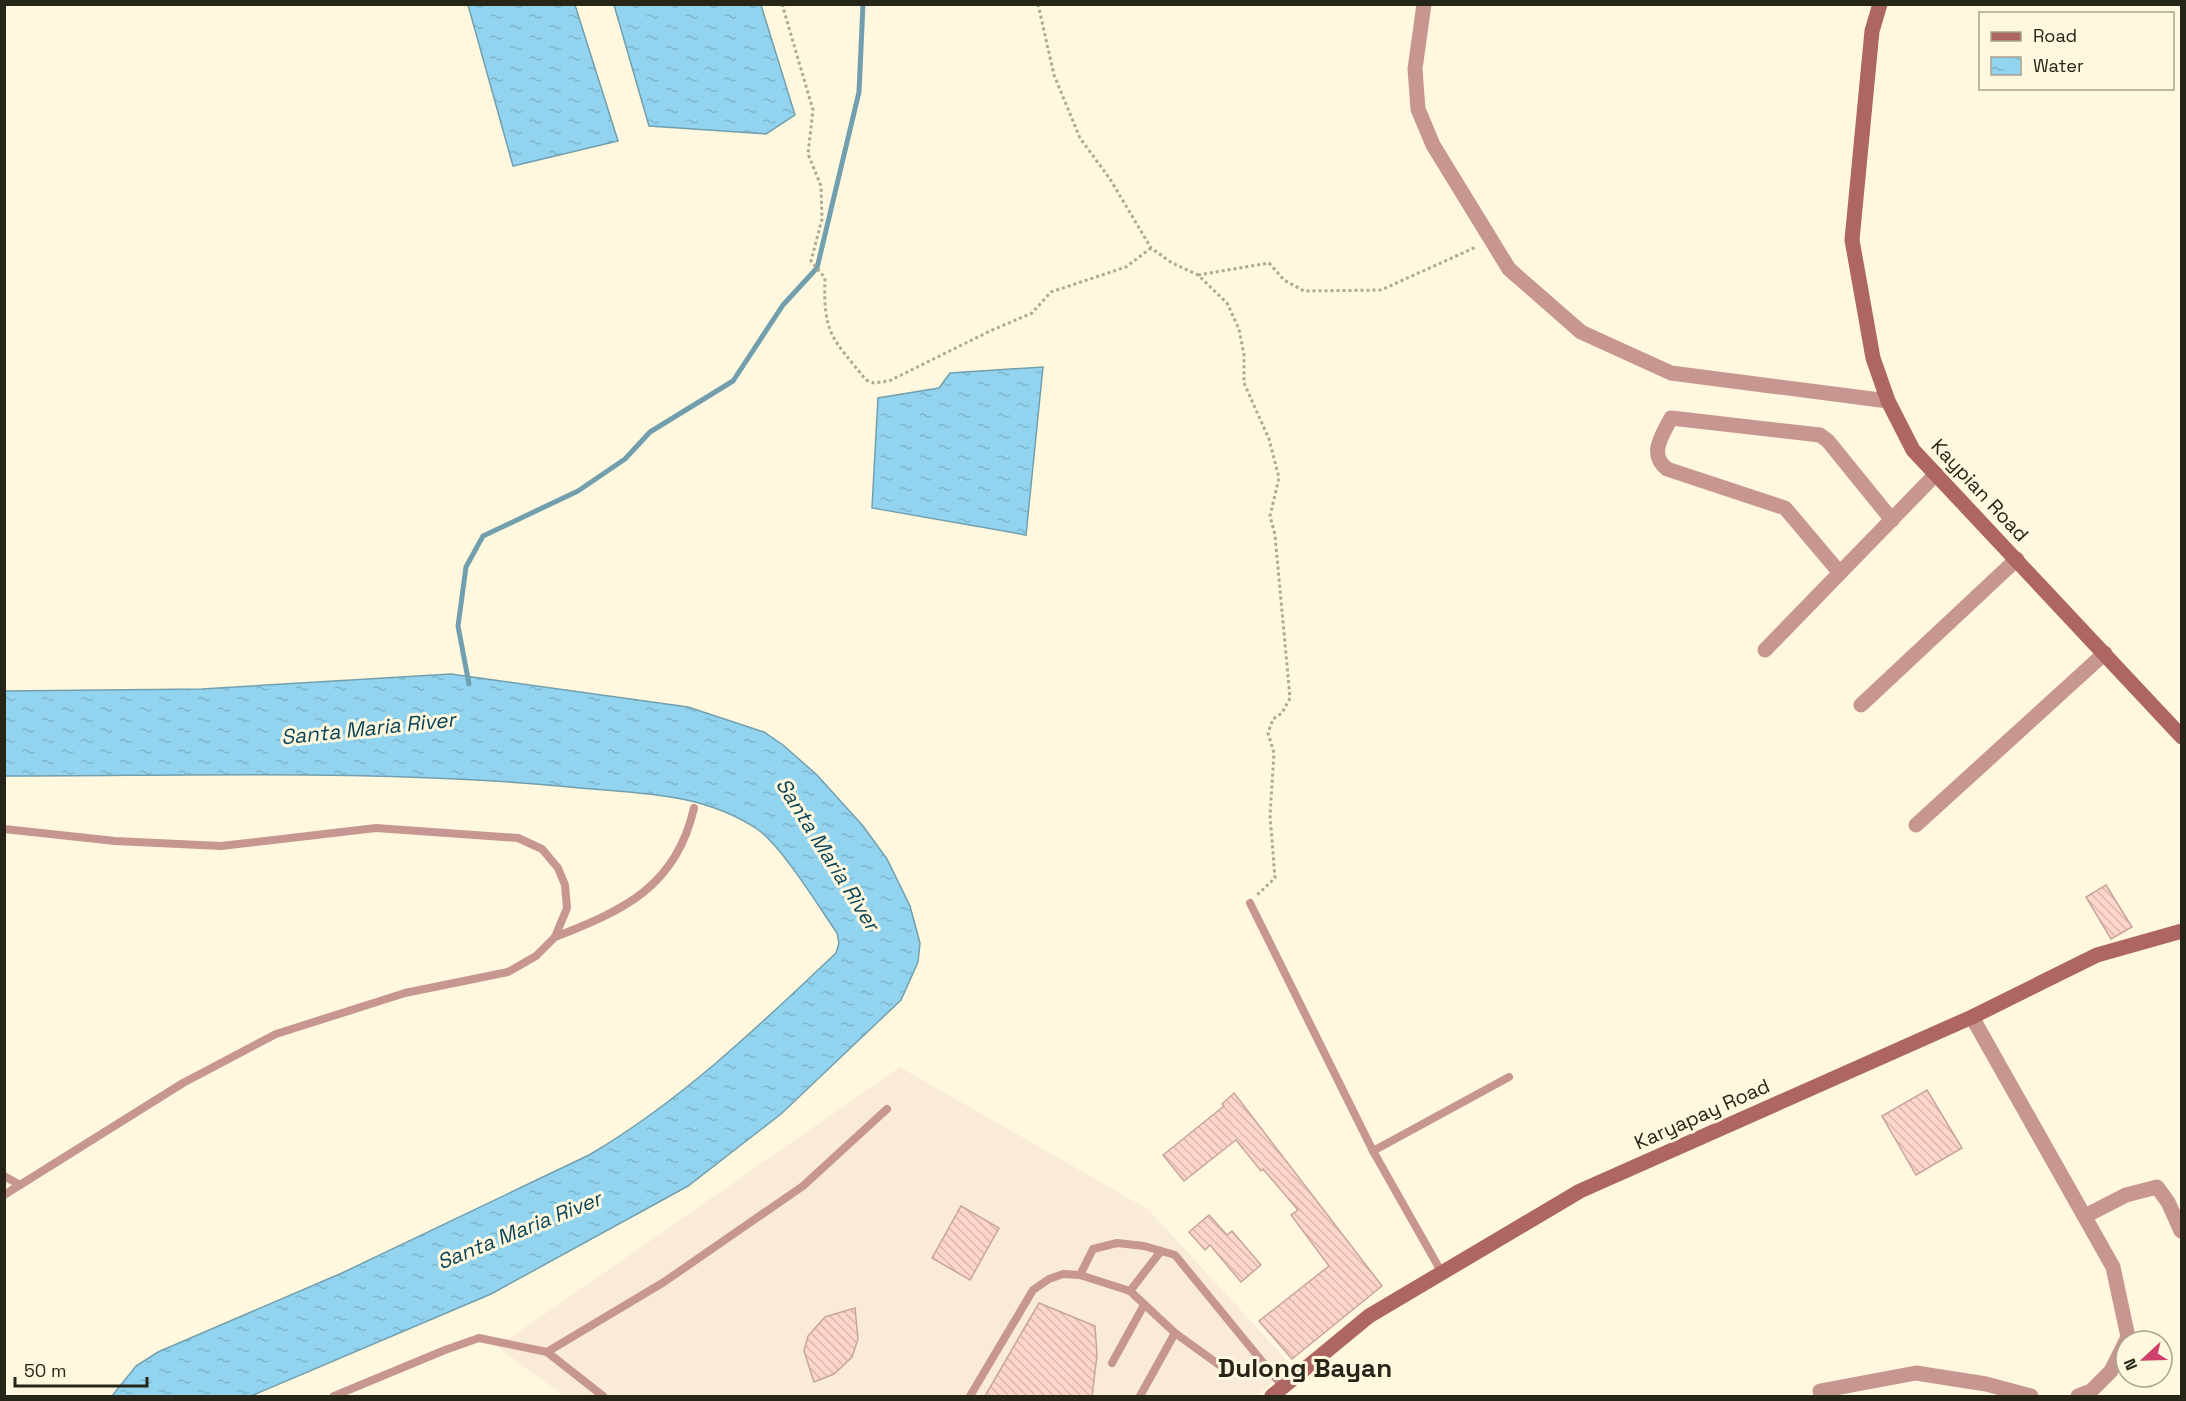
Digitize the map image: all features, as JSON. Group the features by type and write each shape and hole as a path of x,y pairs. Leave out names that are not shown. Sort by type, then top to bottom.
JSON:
{"main road":[{"name":"Kaypian Road","path":"1880,4 1872,31 1852,240 1873,358 1888,401 1913,450 2181,737"},
{"name":"Karyapay Road","path":"1278,1392 1369,1316 1581,1191 1972,1017 2097,955 2181,931"}],"street":[{"path":"1424,4 1415,69 1419,109 1433,145 1509,269 1581,332 1671,373 1888,401"},
{"path":"1840,573 1785,508 1667,470 1660,464 1657,447 1671,418 1820,435 1828,441 1892,520"},
{"path":"1765,650 1936,474"},
{"path":"1860,705 1891,679 2017,559"},
{"path":"1916,825 2105,653"},
{"path":"1972,1017 2113,1267 2128,1337 2111,1371 2091,1391 2078,1396"},
{"path":"2085,1216 2126,1195 2157,1187 2168,1202 2181,1231"},
{"path":"1820,1391 1916,1373 1986,1384 2031,1396"}],"lane":[{"path":"4,1195 183,1083 276,1034 405,993 508,972 536,956 555,937 625,907 670,868 687,838 694,808"},
{"path":"4,829 115,841 222,846 376,828 518,838 542,849 558,868 565,885 567,908 555,937"},
{"path":"1250,903 1373,1151 1442,1273"},
{"path":"1373,1151 1509,1077"},
{"path":"547,1352 664,1282 803,1186 887,1109"},
{"path":"4,1176 20,1185"},
{"path":"1080,1275 1093,1249 1118,1243 1175,1255 1278,1392"},
{"path":"1130,1291 1161,1251"},
{"path":"970,1396 1032,1290 1049,1279 1063,1274 1080,1275 1130,1291 1175,1333 1229,1372"},
{"path":"1112,1363 1144,1305"},
{"path":"1140,1396 1175,1333"},
{"path":"334,1396 479,1338 547,1352 603,1396"}],"path":[{"path":"782,4 813,110 808,154 821,186 822,219 811,261 825,278 824,311 829,334 866,380 874,383 889,381 1032,313 1051,292 1126,267 1151,248"},
{"path":"1038,4 1054,75 1080,138 1110,179 1151,248 1173,263 1198,275 1227,303 1239,329 1244,355 1244,383 1269,439 1279,478 1270,516 1275,535 1290,698 1282,713 1273,719 1268,733 1274,753 1270,816 1275,878 1250,903"},
{"path":"1198,275 1269,263 1284,280 1304,291 1381,290 1491,240"}],"shaded area":[{"path":"900,1067 1149,1210 1292,1366 1256,1396 564,1396 497,1347"}],"water":[{"path":"468,5 575,5 618,141 513,166"},
{"path":"614,5 761,5 795,115 766,134 649,126"},
{"path":"1043,367 1026,535 872,508 878,398 939,388 950,373"},
{"name":"Santa Maria River","path":"451,674 688,707 764,732 783,745 817,775 863,826 887,859 910,906 920,943 918,962 901,1000 781,1114 688,1186 491,1294 251,1396 112,1396 136,1366 158,1352 342,1273 589,1155 623,1134 687,1087 748,1035 836,953 839,943 837,933 799,877 767,837 757,829 713,807 667,796 499,781 429,778 288,775 5,776 5,691 202,689"}],"building":[{"path":"2106,885 2132,927 2111,939 2086,897"},
{"path":"1927,1090 1962,1148 1916,1175 1882,1116"},
{"path":"1234,1093 1382,1286 1292,1359 1259,1321 1329,1266 1291,1215 1298,1210 1263,1169 1261,1171 1236,1140 1184,1181 1163,1155 1224,1106 1222,1104"},
{"path":"961,1206 999,1228 970,1280 932,1258"},
{"path":"1209,1215 1227,1235 1232,1231 1261,1265 1241,1282 1210,1245 1205,1250 1189,1232"},
{"path":"1039,1303 1095,1326 1097,1355 1092,1396 985,1396"},
{"path":"855,1308 858,1339 852,1357 834,1374 814,1382 804,1351 808,1336 825,1317"}],"waterway":[{"path":"469,684 458,626 466,567 483,536 578,491 625,459 650,432 733,381 783,305 817,268 859,92 863,4"}],"district":[{"name":"Dulong Bayan","path":"1305,1368"}]}
